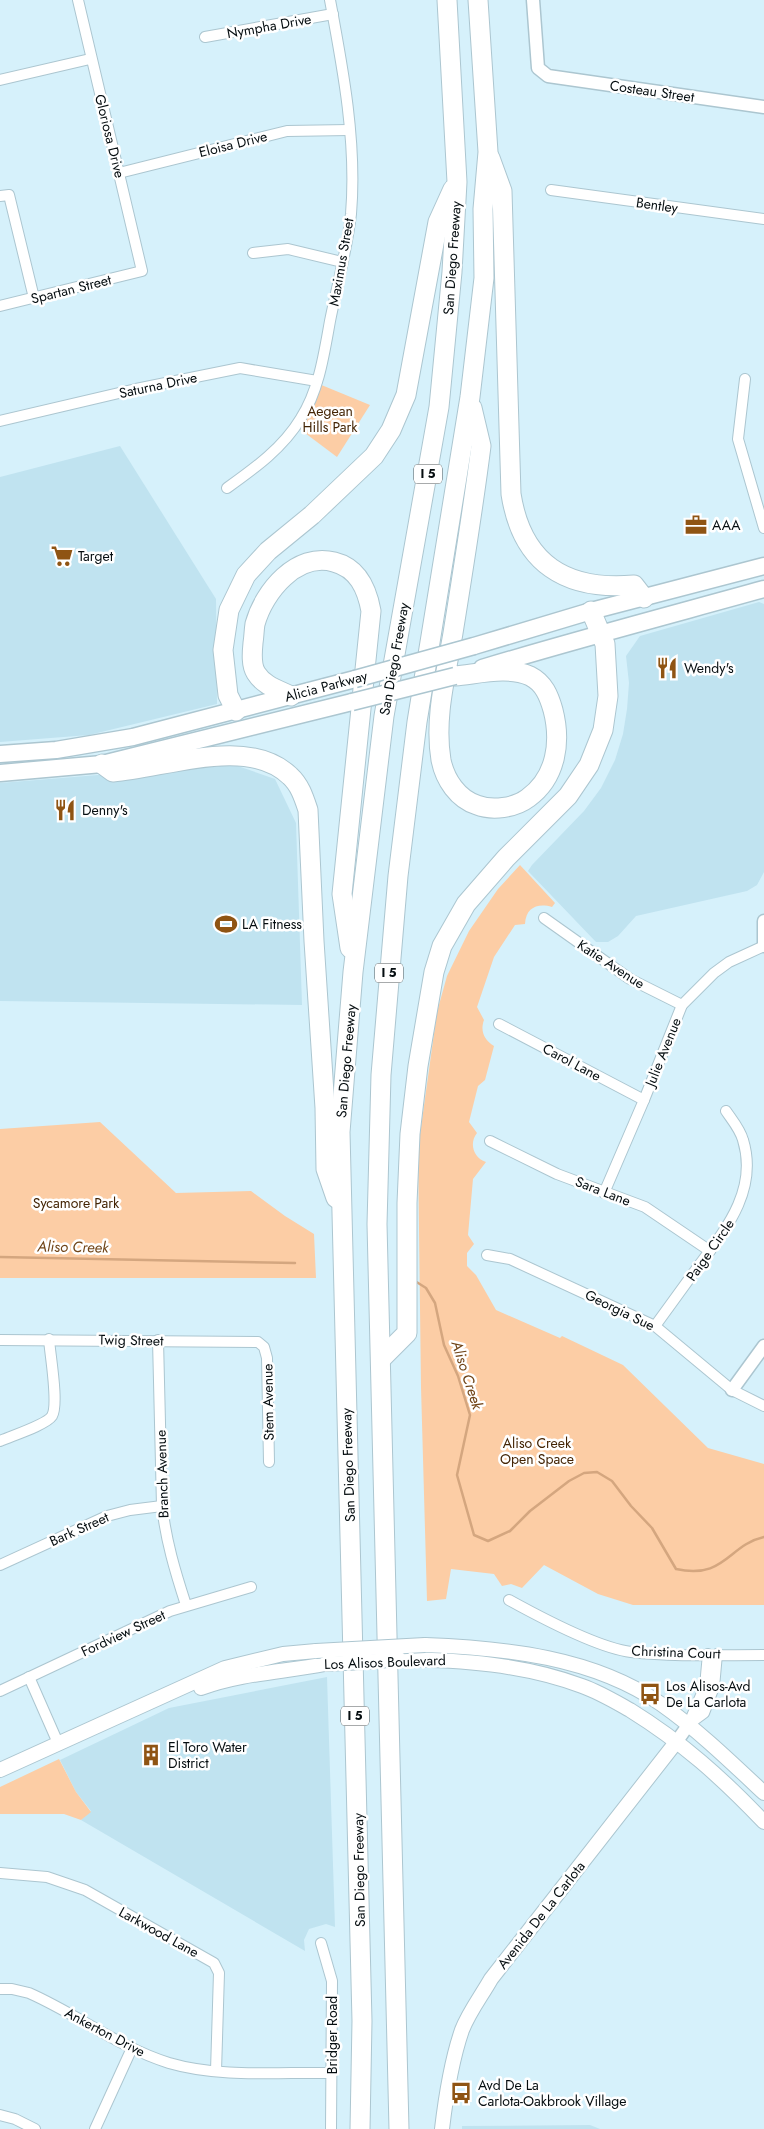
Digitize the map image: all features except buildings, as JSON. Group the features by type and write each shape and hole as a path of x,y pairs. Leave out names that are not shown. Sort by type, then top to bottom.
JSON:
{"highway":[{"name":"San Diego Freeway","path":"360,2129 362,2021 340,1132 353,972 384,716 439,407 452,272 457,182 448,0"},
{"name":"San Diego Freeway","path":"399,2129 377,1235 381,1075 398,876 417,722 470,397 484,278 483,209 488,152 478,0"},
{"path":"488,152 502,191 511,494 520,531 532,549 546,564 568,578 599,587 634,586 644,598"},
{"path":"233,707 228,695 223,650 229,610 246,575 268,552 312,515 374,456 391,430 406,395 438,222 457,182"},
{"path":"455,676 499,672 520,673 540,683 546,691 557,726 558,746 551,770 539,787 528,798 516,804 496,808 484,808 471,803 452,787 444,773 441,760 440,707 481,446 470,397"},
{"path":"291,696 268,686 256,673 252,657 255,624 268,598 285,576 304,563 322,559 343,564 358,576 367,593 371,611 342,894 353,972"},
{"path":"381,1359 407,1333 406,1203 410,1134 418,1066 434,972 450,928 466,904 506,858 568,796 589,765 603,730 608,696 605,644 591,611"},
{"path":"97,764 113,772 187,760 246,756 262,759 290,776 301,791 308,810 325,1108 326,1169 342,1222"}],"main road":[{"name":"Alicia Parkway","path":"0,754 91,745 133,737 233,707 291,696 474,646 591,611 764,566"},
{"name":"Alicia Parkway","path":"0,773 97,764 244,729 455,676 601,632 635,625 764,589"},
{"path":"233,707 244,729"},
{"path":"91,745 97,764"},
{"name":"Los Alisos Boulevard","path":"0,1770 225,1668 283,1654 316,1651 426,1645 474,1646 535,1654 564,1662 625,1684 659,1703 689,1724 764,1793"},
{"name":"Los Alisos Boulevard","path":"169,1693 188,1692 221,1681 250,1675 325,1664 423,1659 492,1664 536,1672 583,1686 609,1698 677,1742 705,1762 764,1822"},
{"name":"Avenida De La Carlota","path":"442,2129 454,2056 462,2030 474,2008 492,1979 677,1742"}],"street":[{"name":"Gloriosa Drive","path":"78,0 90,59 142,271"},
{"name":"Maximus Street","path":"227,488 282,444 309,405 317,382 348,233 352,194 344,66 330,0"},
{"name":"Costeau Street","path":"533,0 538,68 541,73 548,76 764,107"},
{"name":"Nympha Drive","path":"205,37 333,14"},
{"path":"0,80 90,59"},
{"name":"Eloisa Drive","path":"119,173 287,131 349,130"},
{"name":"Bentley","path":"551,190 764,219"},
{"path":"0,196 9,195 34,298"},
{"path":"253,253 288,249 342,262"},
{"name":"Spartan Street","path":"0,306 142,271"},
{"name":"Saturna Drive","path":"0,422 136,389 240,368 317,382"},
{"path":"745,379 738,439 764,528"},
{"name":"Katie Avenue","path":"544,918 630,980 682,1005"},
{"path":"764,921 764,946"},
{"name":"Julie Avenue","path":"604,1192 644,1100 682,1005 714,973 729,962 764,946"},
{"name":"Carol Lane","path":"499,1024 644,1100"},
{"name":"Paige Circle","path":"655,1326 735,1213 746,1176 746,1153 744,1141 726,1110"},
{"name":"Sara Lane","path":"490,1141 557,1174 645,1208 710,1250"},
{"name":"Georgia Sue","path":"488,1255 510,1259 655,1326 732,1390 764,1406"},
{"path":"0,1441 44,1422 52,1416 54,1404 49,1339"},
{"name":"Twig Street","path":"0,1340 247,1341 261,1344"},
{"name":"Branch Avenue","path":"158,1340 162,1506 168,1549 186,1605"},
{"name":"Stem Avenue","path":"261,1344 266,1350 267,1358 269,1462"},
{"path":"732,1390 764,1346"},
{"name":"Bark Street","path":"0,1566 108,1516 130,1510 162,1506"},
{"name":"Fordview Street","path":"0,1691 186,1605 251,1587"},
{"name":"Christina Court","path":"509,1600 535,1615 604,1644 630,1652 764,1655"},
{"name":"Avenida De La Carlota","path":"677,1742 689,1724 704,1713 714,1687 713,1654"},
{"path":"29,1677 58,1743"},
{"name":"Larkwood Lane","path":"0,1873 47,1877 85,1890 214,1963 219,1973 216,2071"},
{"name":"Bridger Road","path":"321,1943 332,1981 330,2129"},
{"name":"Ankerton Drive","path":"0,1989 20,1990 42,1998 132,2048 169,2063 216,2071 332,2073"},
{"path":"95,2129 132,2048"},
{"path":"0,2115 15,2119 35,2129"}],"shaded area":[{"path":"120,446 216,599 217,704 89,735 0,742 0,477"},
{"path":"759,602 764,604 764,872 757,885 747,891 636,916 618,936 608,942 596,942 528,871 584,811 601,788 615,760 623,734 627,709 629,683 626,656 640,636"},
{"path":"232,764 275,779 296,823 302,1005 0,1001 0,783"},
{"name":"El Toro Water District","path":"327,1677 335,1927 326,1924 309,1929 304,1940 305,1951 81,1820 91,1811 76,1792 60,1760 169,1708"},
{"path":"590,2125 600,2129 462,2129 462,2126"}],"green space":[{"name":"Aegean Hills Park","path":"319,384 370,405 337,457 297,427"},
{"name":"Aliso Creek Open Space","path":"520,865 555,903 552,907 538,906 530,910 525,924 515,925 494,957 477,1007 484,1020 482,1028 484,1035 494,1046 485,1080 478,1086 469,1122 477,1133 473,1141 475,1154 486,1162 473,1179 468,1235 474,1244 467,1253 467,1266 476,1275 496,1310 560,1338 562,1336 623,1365 708,1448 764,1464 764,1605 633,1605 598,1594 544,1565 522,1588 511,1584 502,1586 494,1574 451,1569 446,1599 427,1601 421,1387 418,1149 437,1012 447,976 469,931 498,889"},
{"name":"Sycamore Park","path":"100,1122 176,1193 251,1191 314,1234 316,1278 0,1278 0,1129"},
{"path":"59,1759 76,1792 91,1812 81,1820 64,1814 0,1814 0,1787"}],"waterway":[{"name":"Aliso Creek","path":"0,1257 295,1263"},
{"name":"Aliso Creek","path":"415,1281 426,1288 435,1303 444,1345 458,1376 470,1415 457,1475 474,1535 488,1541 510,1531 530,1511 569,1481 584,1473 597,1472 612,1481 631,1506 652,1528 676,1569 705,1570 716,1566 752,1541 764,1537"}],"place":[{"name":"AAA","path":"696,525"},
{"name":"Target","path":"62,556"},
{"name":"Wendy's","path":"667,668"},
{"name":"Denny's","path":"65,810"},
{"name":"LA Fitness","path":"226,924"},
{"name":"Los Alisos-Avd De La Carlota","path":"650,1694"},
{"name":"El Toro Water District","path":"151,1755"},
{"name":"Avd De La Carlota-Oakbrook Village","path":"461,2093"}]}
